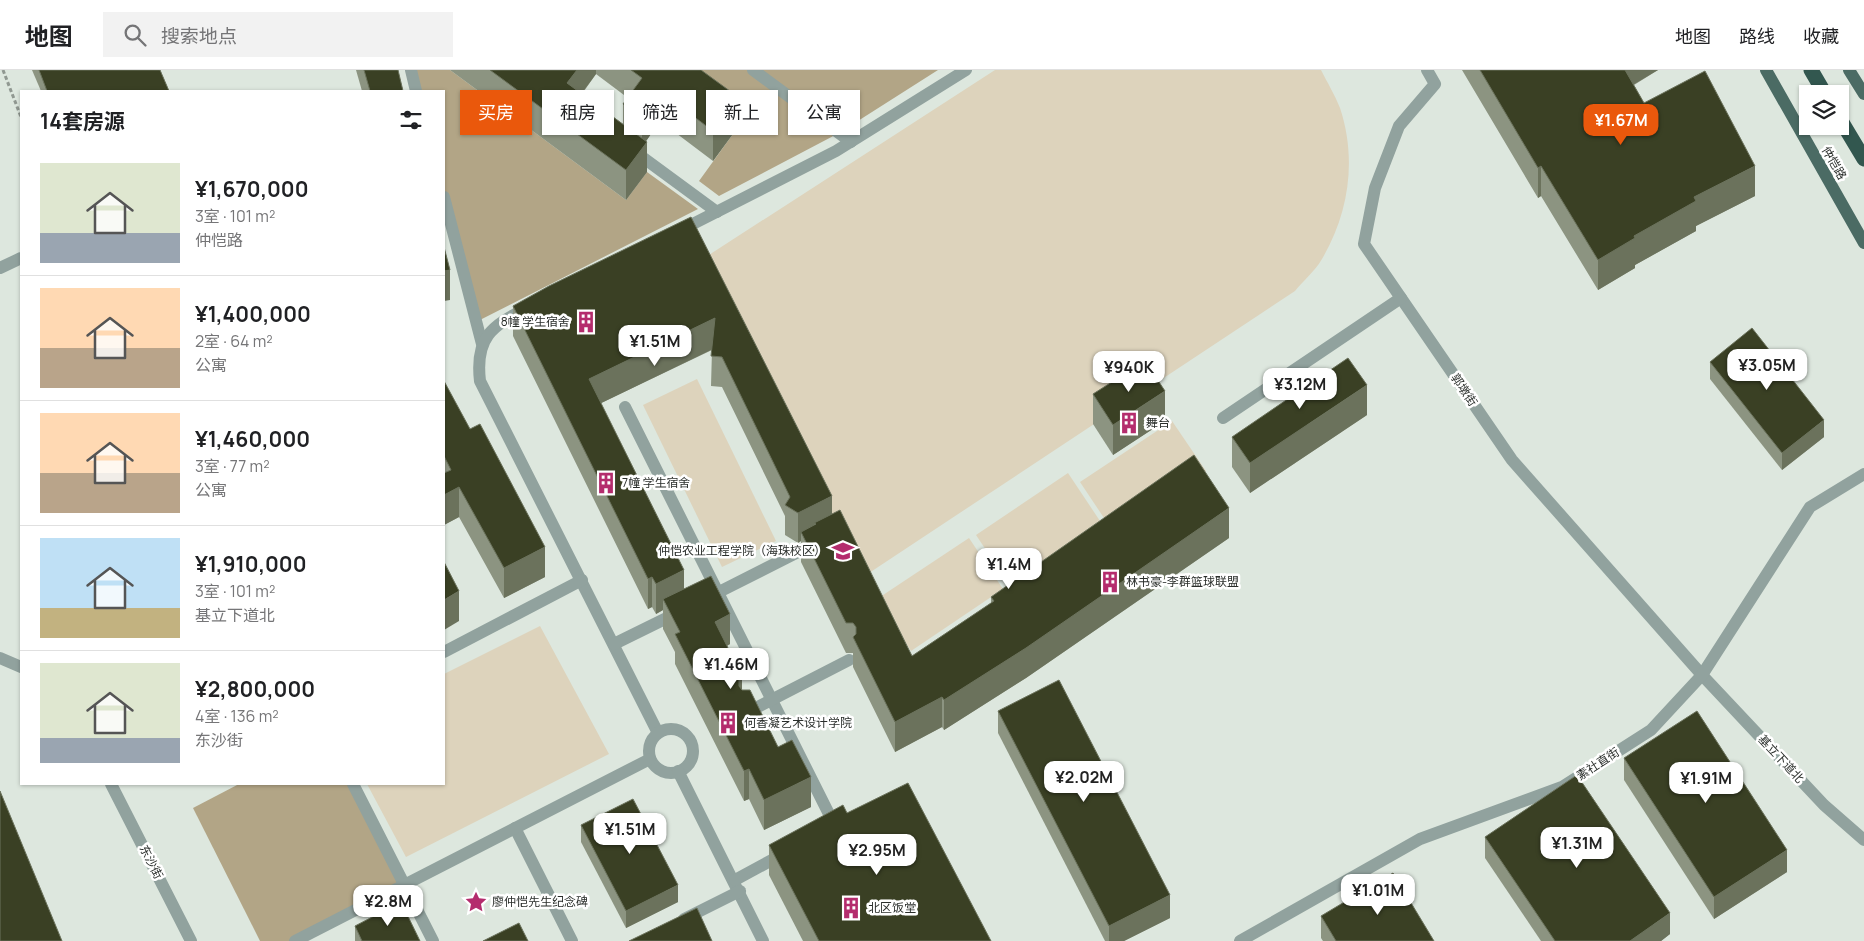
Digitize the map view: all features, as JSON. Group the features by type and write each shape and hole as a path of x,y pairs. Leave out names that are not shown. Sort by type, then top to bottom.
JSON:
{"highway":[{"path":"1811,70 1820,85"},
{"path":"1849,134 1863,158"}],"main road":[{"name":"仲恺路","path":"1766,70 1864,242"},
{"path":"1849,70 1864,94"}],"street":[{"path":"411,70 416,90"},
{"path":"753,70 851,142"},
{"path":"673,234 851,142 966,70"},
{"name":"郭墩街","path":"1427,70 1435,84 1399,126 1375,188 1364,244 1512,460 1702,675"},
{"path":"622,142 717,212"},
{"path":"445,201 482,344"},
{"path":"0,268 20,258"},
{"path":"1223,418 1401,298"},
{"path":"535,304 501,321 489,332 482,344 478,362 480,381 658,733"},
{"path":"625,407 835,826"},
{"name":"素社直街","path":"1240,941 1420,839 1562,787 1651,730 1702,675 1810,507 1864,474"},
{"path":"614,644 828,538"},
{"path":"445,651 582,580"},
{"path":"0,658 20,667"},
{"path":"746,714 850,660"},
{"name":"基立下道北","path":"1702,675 1824,805 1864,840"},
{"path":"671,729 677,730 688,738 692,745 692,758 688,765 678,771 667,773 660,770 650,759 650,744 658,733 671,729"},
{"path":"295,941 313,937 404,885 650,759"},
{"path":"678,771 763,941"},
{"name":"东沙街","path":"112,785 191,941"},
{"path":"354,785 433,941"},
{"path":"515,828 572,941"},
{"path":"674,924 737,886 793,848"}],"path":[{"path":"3,70 20,114"}],"shaded area":[{"path":"411,70 450,70 477,90 460,90 460,135 532,135 532,131 626,200 647,172 698,209 476,322 445,201 445,90 416,90"},
{"path":"665,70 938,70 860,120 860,90 788,90 788,135 835,135 719,196 699,181 732,135 778,135 778,90 706,90 706,102 696,94 696,90 691,90"},
{"path":"995,70 1321,70 1340,108 1348,147 1348,185 1339,223 1322,259 1295,291 860,579 698,262"},
{"path":"697,379 776,541 722,567 643,405"},
{"path":"1172,421 1206,471 1114,533 1080,482"},
{"path":"1068,473 1102,524 1010,586 976,535"},
{"path":"969,538 1003,589 911,651 877,599"},
{"path":"540,626 609,754 406,857 368,785 445,785 445,674"},
{"path":"237,785 354,785 404,885 296,941 260,941 193,808"}],"building":[{"path":"39,70 160,70 169,90 47,90"},
{"path":"364,70 398,70 403,90 370,90"},
{"path":"490,70 577,70 567,83 576,90 542,90 542,108 532,101 532,90 517,90"},
{"path":"631,70 701,70 728,90 706,90 706,126 696,118 696,90 633,90 642,78"},
{"path":"1480,70 1625,70 1644,103 1705,71 1755,166 1694,197 1696,201 1634,236 1635,238 1598,260 1541,166 1538,168"},
{"path":"614,118 624,125 624,135 638,135 647,142 626,170 578,135 614,135"},
{"path":"691,217 832,496 798,513 785,505 790,497 722,357 711,356 715,318 589,379 684,570 656,584 652,577 648,579 513,306 549,286"},
{"path":"445,251 450,270 445,271"},
{"path":"1752,328 1824,420 1782,453 1710,362"},
{"path":"1348,358 1367,385 1250,463 1232,437"},
{"path":"1145,361 1165,391 1113,425 1093,394"},
{"path":"445,383 470,429 480,424 545,547 504,568 459,487 445,494 445,473 451,470 445,458"},
{"path":"1194,455 1229,508 1026,648 944,700 942,697 895,722 853,637 856,634 856,627 853,623 846,623 801,532 840,510 912,656 994,601 991,597"},
{"path":"445,564 459,591 445,599"},
{"path":"711,576 730,614 715,622 742,676 739,679 739,686 742,690 750,690 778,747 792,740 811,777 764,800 749,769 744,771 675,634 680,632 663,599"},
{"path":"1059,680 1170,895 1109,926 998,711"},
{"path":"1697,711 1787,850 1714,897 1624,758"},
{"path":"1577,775 1670,913 1630,941 1555,941 1485,837"},
{"path":"908,783 991,941 819,941 769,845 843,805 847,813"},
{"path":"0,791 62,941 0,941"},
{"path":"633,799 678,885 626,911 581,825"},
{"path":"1393,873 1434,941 1336,941 1321,916"},
{"path":"401,902 420,941 362,941 355,926"},
{"path":"697,908 712,941 629,941"},
{"path":"519,923 528,941 483,941"}],"place":[{"name":"8幢 学生宿舍","path":"586,322"},
{"name":"舞台","path":"1129,423"},
{"name":"7幢 学生宿舍","path":"606,483"},
{"name":"仲恺农业工程学院（海珠校区）","path":"843,551"},
{"name":"林书豪-李群篮球联盟","path":"1110,582"},
{"name":"何香凝艺术设计学院","path":"728,723"},
{"name":"廖仲恺先生纪念碑","path":"476,902"},
{"name":"北区饭堂","path":"851,908"}]}
